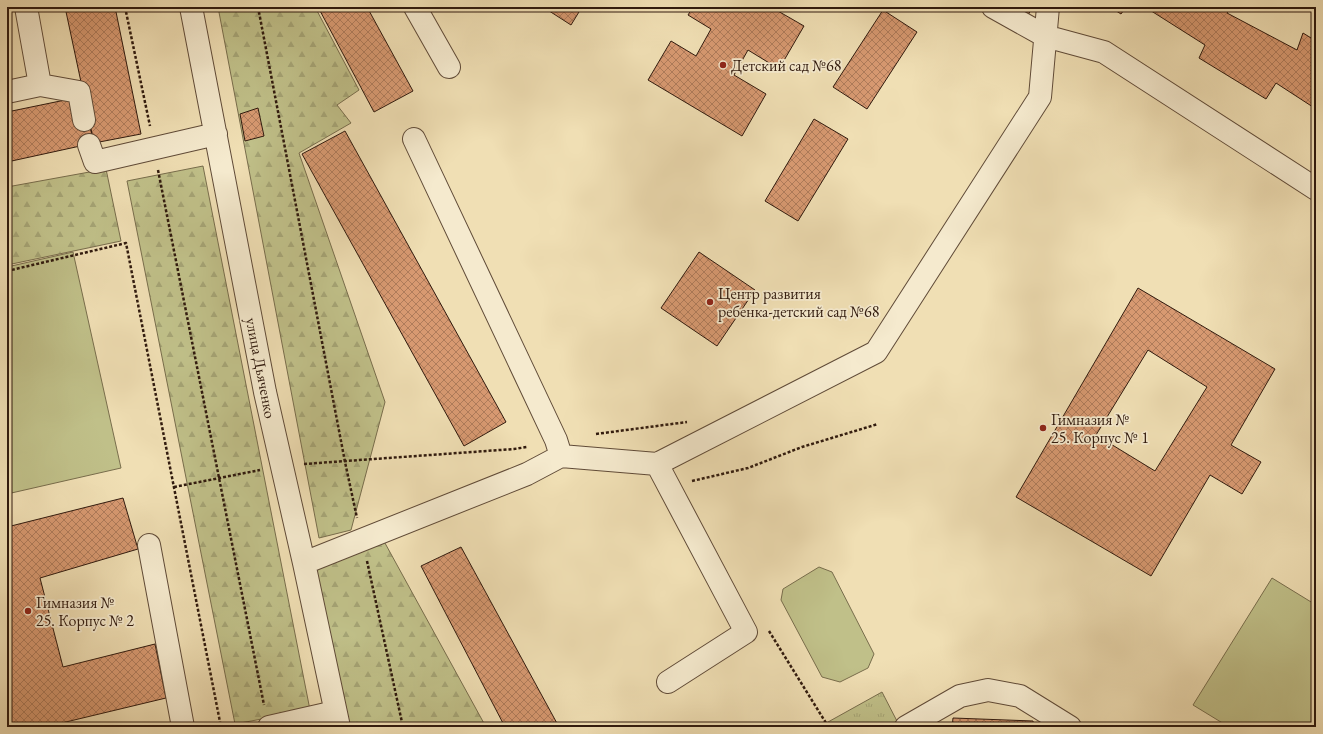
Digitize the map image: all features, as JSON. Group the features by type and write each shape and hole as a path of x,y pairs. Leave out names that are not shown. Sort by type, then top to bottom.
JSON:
{"street":[{"path":"26,7 40,85"},
{"name":"улица Дьяченко","path":"191,7 265,392 304,563 337,720"},
{"path":"415,7 449,67"},
{"path":"992,7 1045,36 1104,52 1316,189"},
{"path":"304,563 527,474 559,448 657,464 876,352 1040,97 1048,7"},
{"path":"7,92 40,85 79,92 84,120"},
{"path":"89,145 95,162 216,134"},
{"path":"414,139 559,448"},
{"path":"657,464 749,637 668,682"},
{"path":"148,545 183,727"},
{"path":"906,727 960,696 988,690 1020,696 1070,727"},
{"path":"267,719 337,720"}],"path":[{"path":"125,7 267,719"},
{"path":"258,7 345,462 403,727"},
{"path":"7,271 126,243 221,727"},
{"path":"594,434 688,421"},
{"path":"686,482 748,468 802,447 878,424"},
{"path":"174,487 282,466 514,449 559,448"},
{"path":"749,637 766,626 826,723"}],"green space":[{"path":"218,7 315,7 359,90 337,105 351,123 299,153 385,402 351,530 319,538"},
{"path":"203,166 310,710 235,724 127,181"},
{"path":"106,169 121,241 7,265 7,187"},
{"path":"73,252 121,468 7,494 7,267"},
{"path":"380,534 486,727 338,727 304,563"},
{"path":"819,567 832,572 874,654 868,668 840,682 822,677 781,600 783,589"},
{"path":"1272,578 1316,605 1316,727 1229,727 1193,705"},
{"path":"882,692 899,725 896,727 819,727"}],"building":[{"path":"65,7 115,7 141,134 94,143"},
{"path":"318,7 367,7 413,91 374,112"},
{"path":"543,7 582,7 571,25"},
{"path":"693,7 771,7 804,26 779,69 748,50 734,75 766,94 742,136 648,80 671,41 696,56 711,29 688,15"},
{"path":"1008,7 1033,7 1026,18"},
{"path":"1110,7 1126,7 1121,14"},
{"path":"1145,7 1232,7 1227,13 1297,50 1303,33 1316,41 1316,109 1276,83 1266,99 1199,58 1205,45"},
{"path":"883,10 917,32 867,109 833,87"},
{"path":"70,99 88,119 94,143 7,162 7,112"},
{"path":"258,108 264,136 245,141 240,114"},
{"path":"814,119 848,139 798,221 765,201"},
{"path":"345,131 506,422 464,446 302,154"},
{"path":"699,252 755,290 717,346 661,308"},
{"path":"1138,288 1275,369 1231,445 1261,462 1242,494 1210,475 1151,576 1016,497","holes":["1148,350 1207,387 1155,471 1096,435"]},
{"name":"Гимназия № 25. Корпус № 2","path":"123,498 138,549 40,578 63,667 155,644 166,698 45,727 7,727 7,527"},
{"path":"461,547 559,727 505,727 421,566"},
{"path":"953,718 1033,721 1034,727 952,727"}],"place":[{"name":"Детский сад №68","path":"723,65"},
{"name":"Центр развития ребенка-детский сад №68","path":"710,302"},
{"name":"Гимназия № 25. Корпус № 1","path":"1043,428"},
{"name":"Гимназия № 25. Корпус № 2","path":"28,611"}]}
